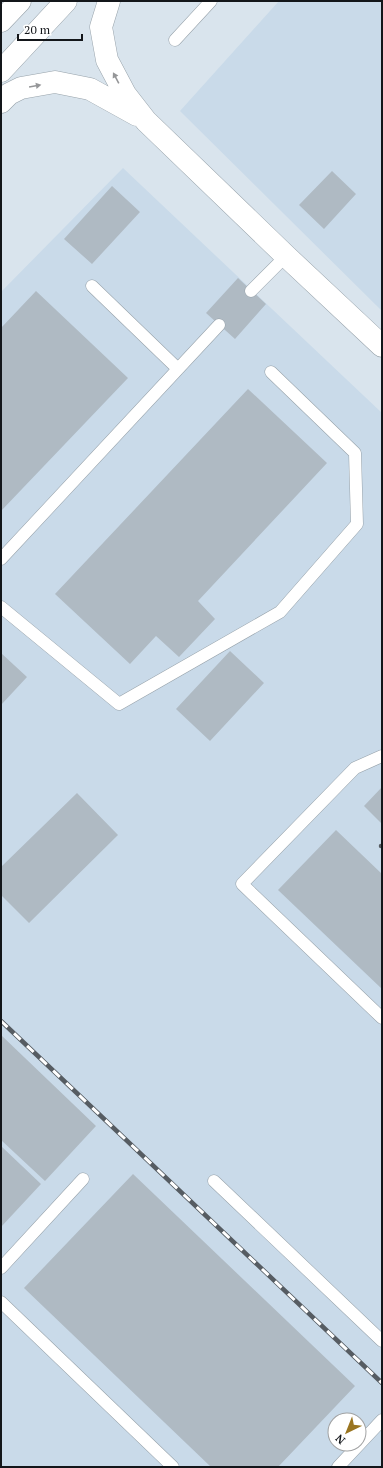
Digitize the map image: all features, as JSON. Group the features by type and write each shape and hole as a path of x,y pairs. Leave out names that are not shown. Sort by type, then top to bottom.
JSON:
{"street":[{"path":"1,21 20,1"},
{"path":"1,70 66,1"},
{"path":"109,1 101,26 107,60 125,94 146,121 382,346"},
{"path":"1,102 9,94 20,88 55,82 90,89 146,121"}],"lane":[{"path":"175,40 211,1"},
{"path":"252,291 286,256"},
{"path":"92,286 178,369"},
{"path":"1,559 219,325"},
{"path":"1,607 119,704 280,612 356,524 355,453 271,372"},
{"path":"382,756 355,768 242,884 382,1018"},
{"path":"1,1268 83,1179"},
{"path":"214,1182 382,1341"},
{"path":"1,1302 173,1467"},
{"path":"338,1467 382,1420"}],"shaded area":[{"path":"279,1 382,1 382,311 180,111"},
{"path":"123,168 382,413 382,1467 1,1467 1,292"}],"building":[{"path":"332,171 356,194 324,229 299,205"},
{"path":"112,186 140,212 92,264 64,239"},
{"path":"238,278 266,304 235,339 206,313"},
{"path":"36,291 128,378 1,511 1,328"},
{"path":"248,389 327,463 198,601 215,619 179,657 156,636 130,664 55,594"},
{"path":"230,651 264,683 210,741 176,709"},
{"path":"1,653 27,677 1,705"},
{"path":"382,787 382,824 364,806"},
{"path":"77,793 118,835 29,923 1,895 1,867"},
{"path":"336,830 382,874 382,989 278,890"},
{"path":"1,1035 96,1126 45,1181 1,1140"},
{"path":"1,1146 41,1184 1,1227"},
{"path":"133,1174 355,1386 330,1412 327,1412 327,1415 278,1467 211,1467 24,1288"}],"railway":[{"path":"1,1021 382,1383"}]}
